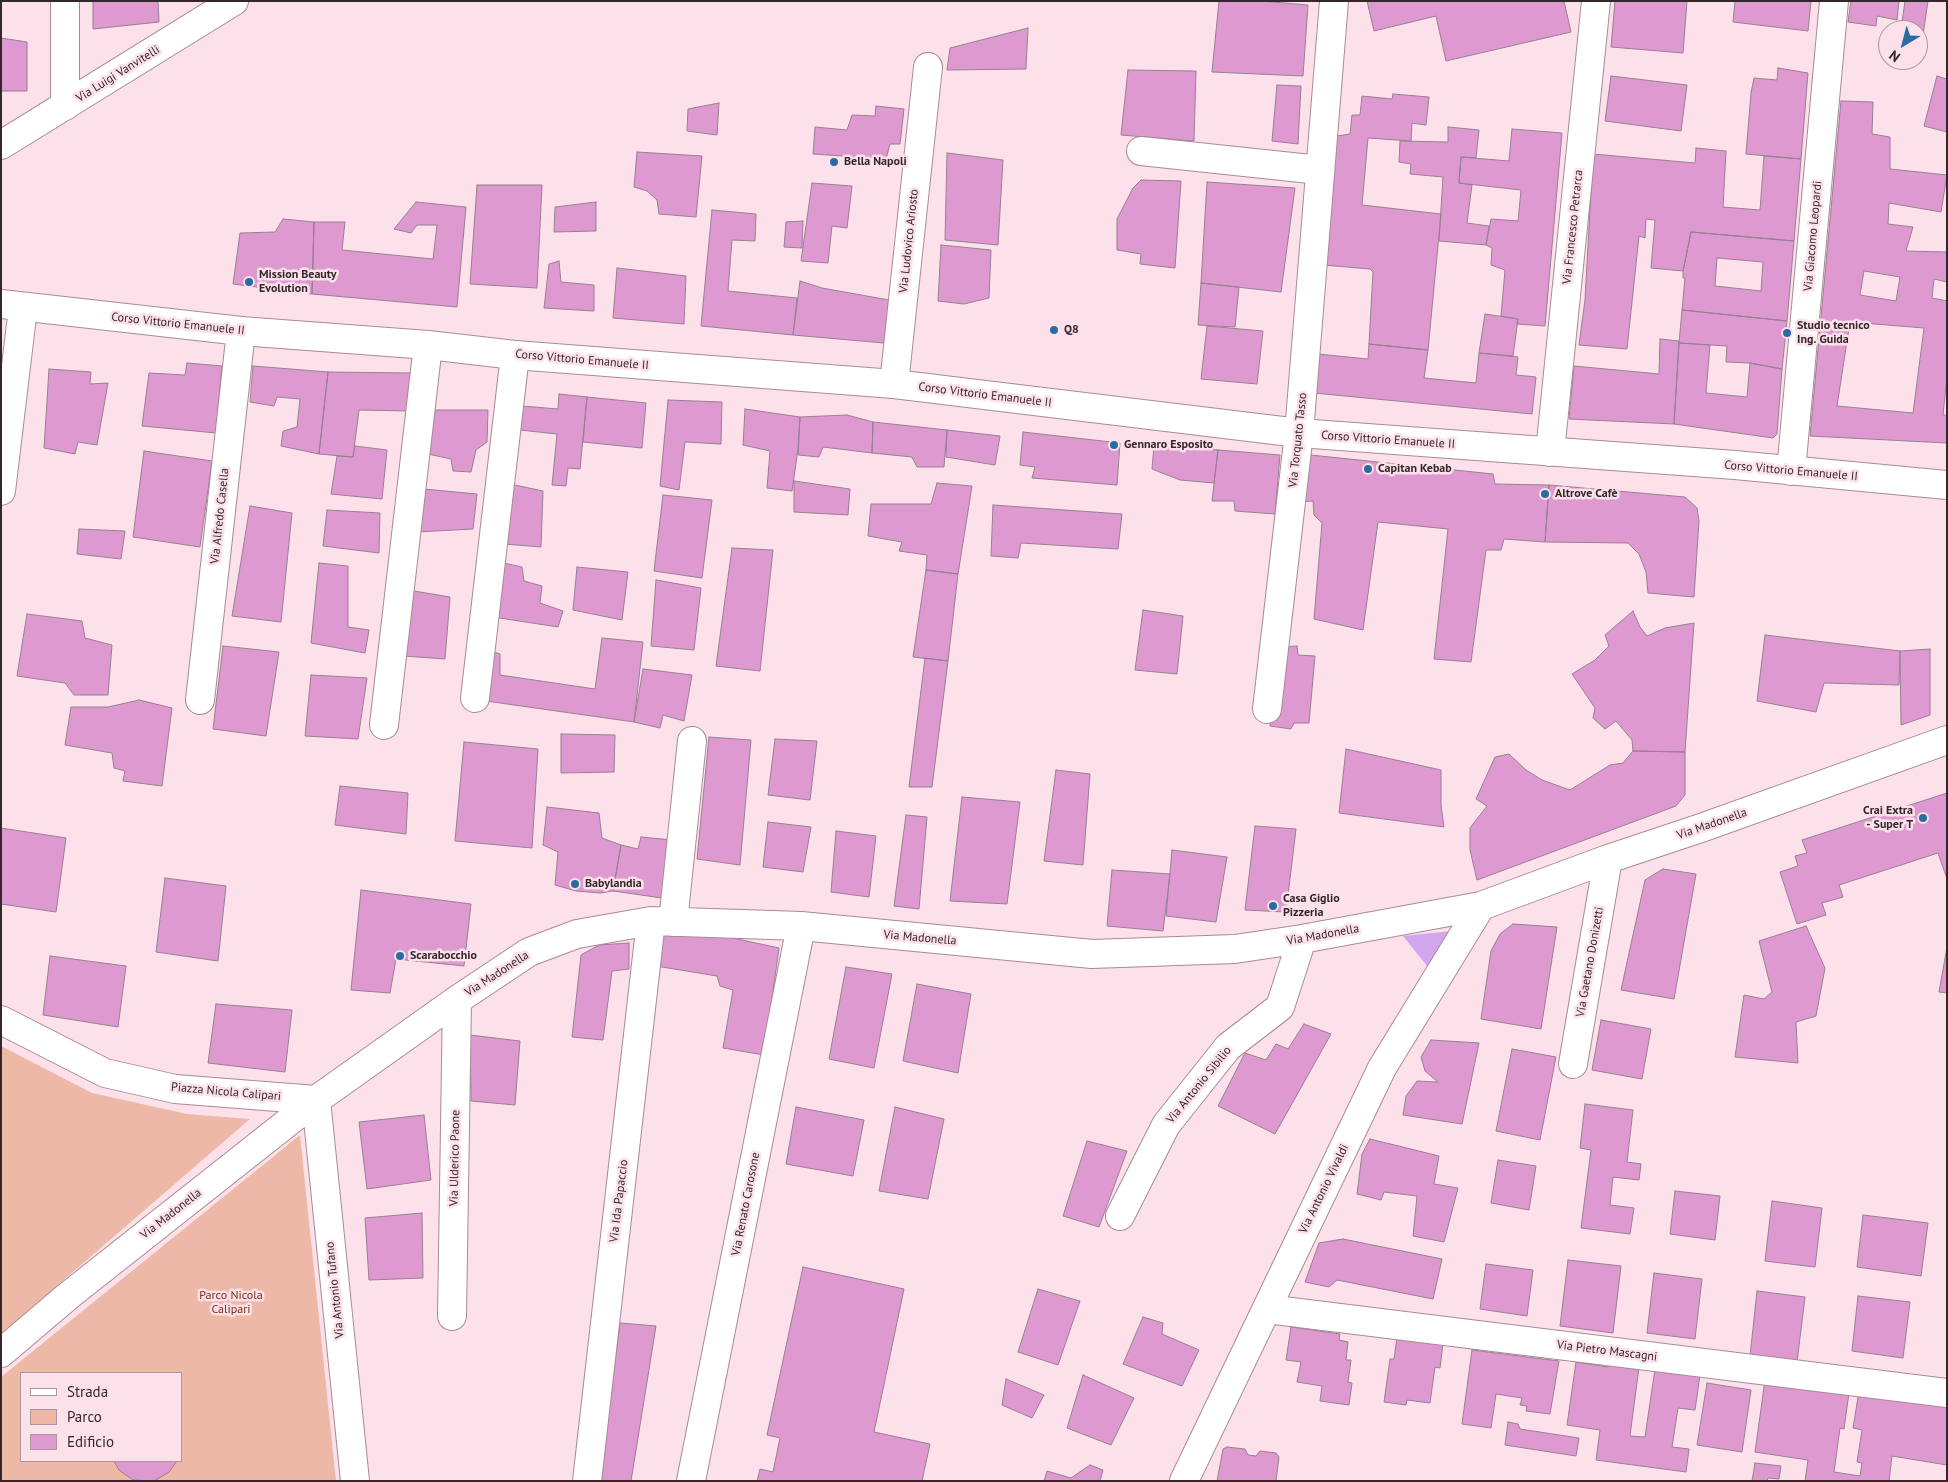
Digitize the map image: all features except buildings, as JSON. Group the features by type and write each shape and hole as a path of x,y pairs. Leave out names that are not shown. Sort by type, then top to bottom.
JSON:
{"street":[{"path":"65,1 65,106"},
{"name":"Via Luigi Vanvitelli","path":"1,145 234,1"},
{"name":"Via Torquato Tasso","path":"1267,709 1299,433 1334,1"},
{"name":"Via Francesco Petrarca","path":"1550,452 1596,1"},
{"name":"Via Giacomo Leopardi","path":"1791,471 1834,1"},
{"name":"Via Ludovico Ariosto","path":"894,384 928,67"},
{"path":"1141,151 1320,170"},
{"path":"1,492 12,306"},
{"name":"Corso Vittorio Emanuele II","path":"12,306 241,332 428,345 515,355 894,384 1299,433 1947,485"},
{"name":"Via Alfredo Casella","path":"200,700 241,332"},
{"path":"384,725 428,345"},
{"path":"475,698 515,355"},
{"name":"Via Madonella","path":"1,1353 68,1296 316,1100 457,1000 529,952 577,934 662,922 801,926 1092,954 1235,949 1302,940 1481,906 1608,859 1701,828 1947,740"},
{"name":"Via Ida Papaccio","path":"587,1481 662,922 692,741"},
{"name":"Via Gaetano Donizetti","path":"1573,1064 1608,859"},
{"name":"Via Antonio Vivaldi","path":"1184,1481 1382,1068 1481,906"},
{"name":"Via Renato Carosone","path":"691,1481 801,926"},
{"name":"Via Antonio Sibilio","path":"1120,1216 1166,1125 1228,1047 1280,1007 1302,940"},
{"name":"Via Ulderico Paone","path":"452,1316 457,1000"},
{"name":"Piazza Nicola Calipari","path":"1,1020 105,1072 175,1089 316,1100"},
{"name":"Via Antonio Tufano","path":"316,1100 355,1481"},
{"name":"Via Pietro Mascagni","path":"1267,1309 1947,1393"}],"green space":[{"path":"1,1046 92,1093 187,1114 250,1119 1,1334"},
{"name":"Parco Nicola Calipari","path":"300,1135 336,1481 1,1481 1,1377"}],"shaded area":[{"path":"1451,931 1431,971 1403,936"}],"place":[{"name":"Bella Napoli","path":"834,162"},
{"name":"Mission Beauty Evolution","path":"249,282"},
{"name":"Q8","path":"1054,330"},
{"name":"Studio tecnico Ing. Guida","path":"1787,333"},
{"name":"Gennaro Esposito","path":"1114,445"},
{"name":"Capitan Kebab","path":"1368,469"},
{"name":"Altrove Cafè","path":"1545,494"},
{"name":"Crai Extra - Super T","path":"1923,818"},
{"name":"Babylandia","path":"575,884"},
{"name":"Casa Giglio Pizzeria","path":"1273,906"},
{"name":"Scarabocchio","path":"400,956"}]}
